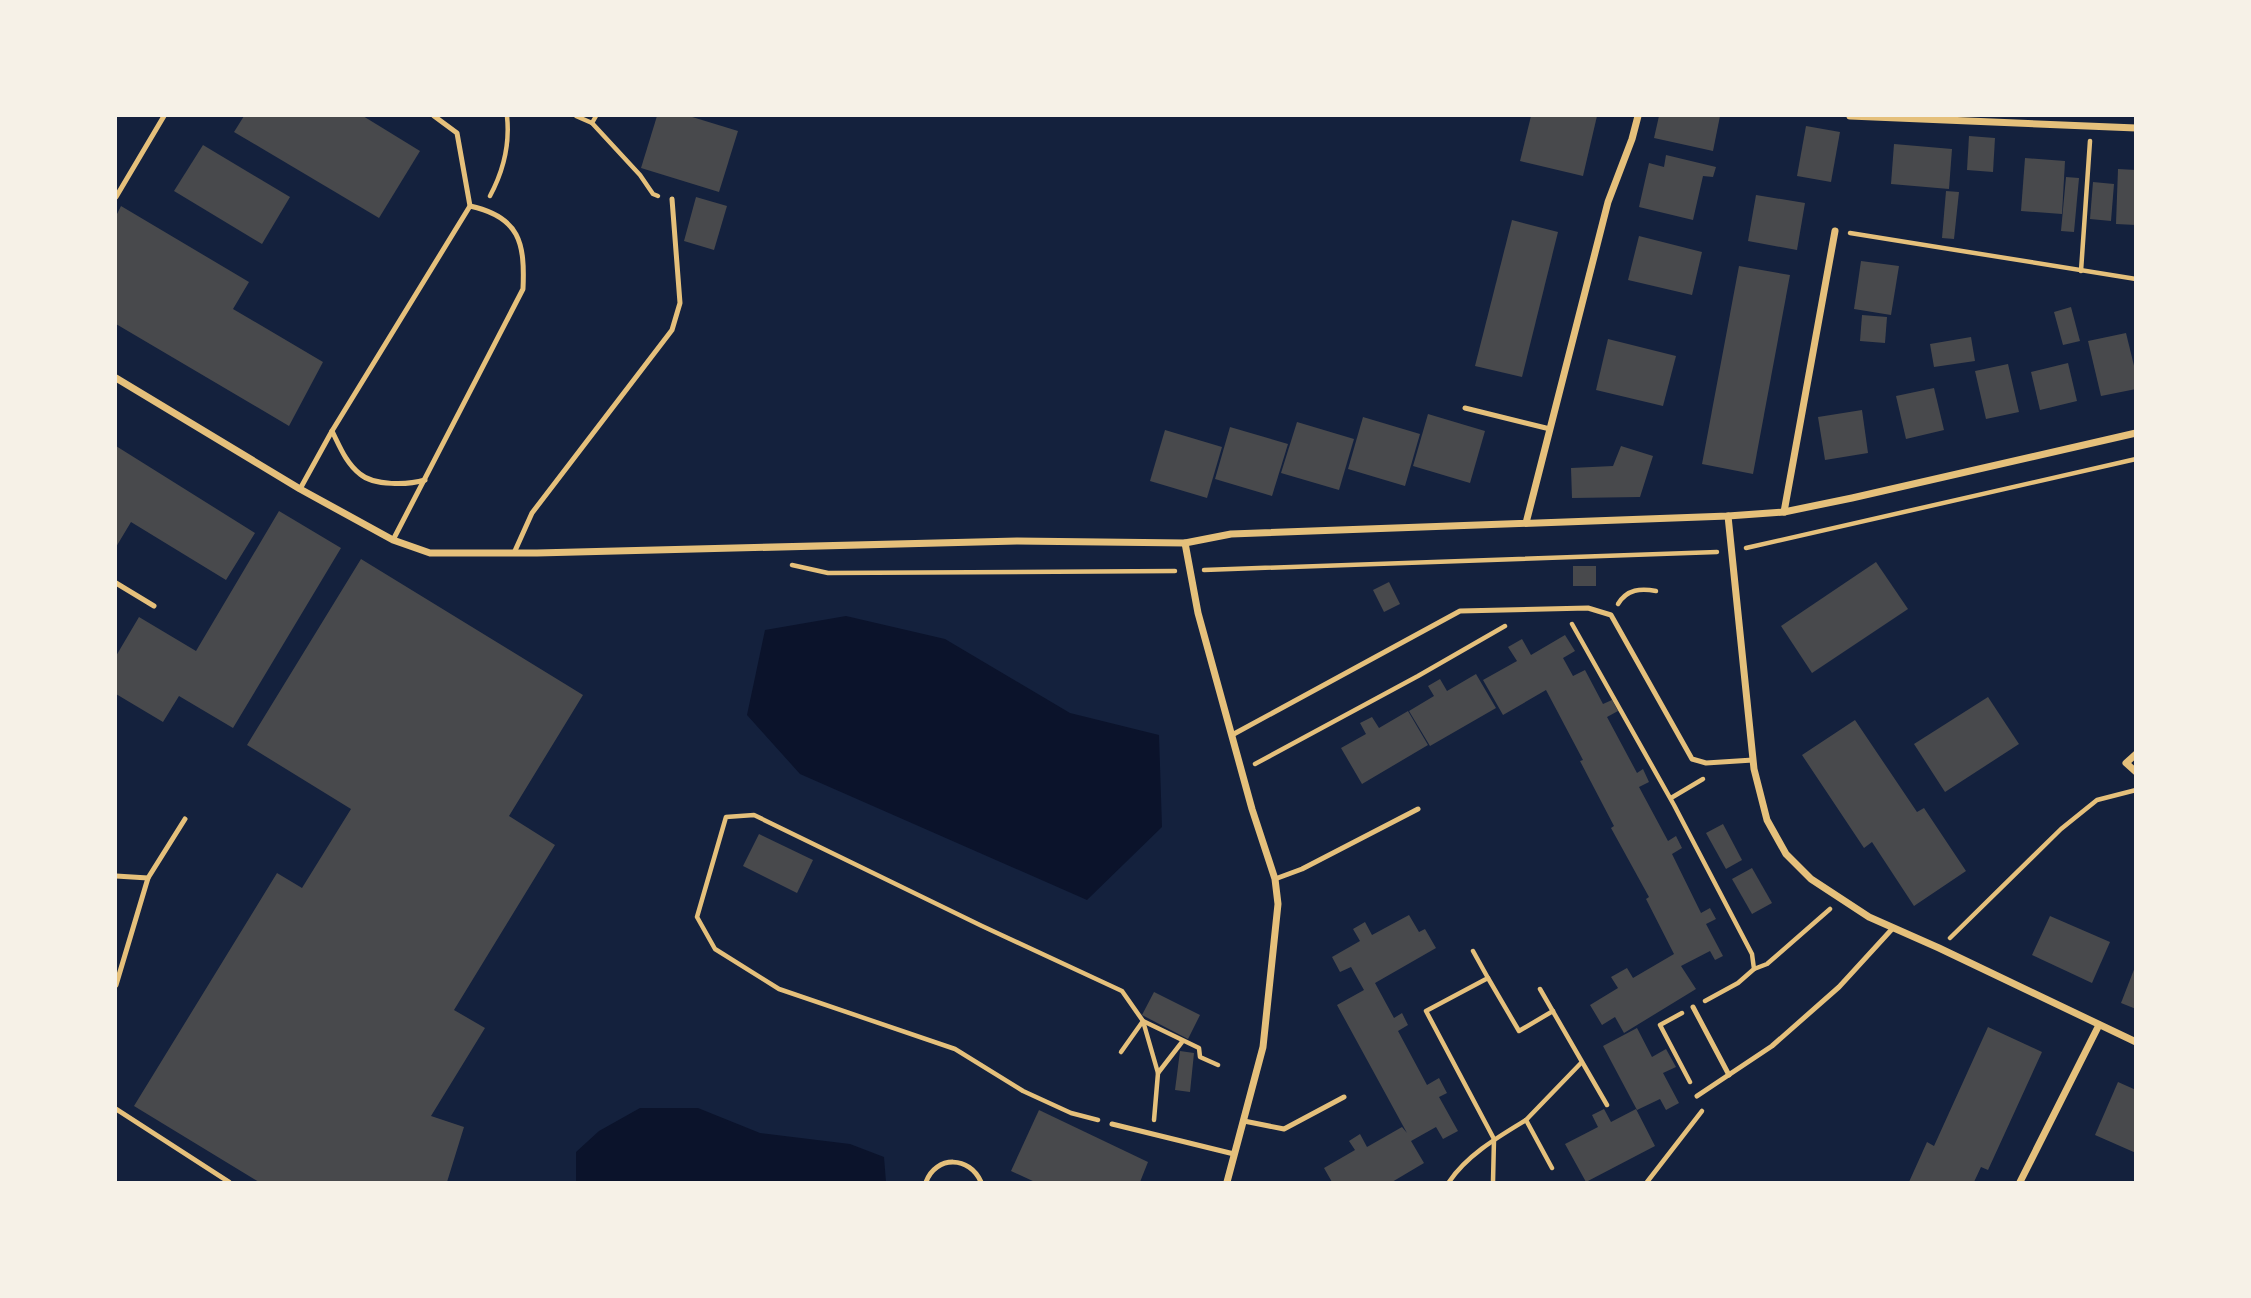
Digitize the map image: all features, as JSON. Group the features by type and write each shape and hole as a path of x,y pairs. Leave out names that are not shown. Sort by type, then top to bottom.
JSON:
{"street":[{"path":"1526,523 1608,201 1638,116"},
{"path":"1850,116 2136,128"},
{"path":"1784,512 1835,231"},
{"path":"116,378 300,489 393,540 430,554 1017,541 1185,543 1231,534 1728,516 1784,512 2136,433"},
{"path":"1728,516 1753,760 1767,820 1786,853 1811,879 1869,918 1939,948 2136,1042"},
{"path":"1185,543 1198,613 1241,771 1275,878 1278,904 1263,1047 1227,1182"},
{"path":"2136,754 2126,763 2136,772"},
{"path":"2020,1182 2099,1025"}],"lane":[{"path":"116,197 164,116"},
{"path":"300,489 332,431 470,205 457,133 433,116"},
{"path":"513,554 532,513 672,330 680,303 672,199"},
{"path":"393,540 523,289 524,258 515,231 501,217 470,205"},
{"path":"1465,408 1550,429"},
{"path":"332,431 346,459 361,476 408,485 426,480"},
{"path":"116,583 154,606"},
{"path":"1231,736 1460,611 1588,608 1611,615 1692,759 1706,763 1753,760"},
{"path":"1275,878 1303,869 1418,809"},
{"path":"116,985 148,878 185,819"},
{"path":"116,876 148,878"},
{"path":"1697,1096 1772,1046 1839,987 1893,928"},
{"path":"1693,1007 1729,1075"},
{"path":"1244,1121 1284,1129 1344,1097"},
{"path":"116,1108 229,1182"},
{"path":"1112,1124 1234,1154"},
{"path":"926,1182 939,1165 958,1162 976,1171 981,1182"}],"path":[{"path":"483,209 499,178 505,159 507,116"},
{"path":"576,116 592,123 640,175 653,194 672,199"},
{"path":"592,123 596,116"},
{"path":"2081,271 2091,126"},
{"path":"1835,231 2136,279"},
{"path":"1189,571 1732,551 2136,459"},
{"path":"1611,615 1622,598 1641,587 1656,591"},
{"path":"1569,619 1674,805 1752,954 1754,969"},
{"path":"1241,771 1516,620"},
{"path":"1939,948 2070,822 2097,800 2136,790"},
{"path":"1112,1124 1071,1113 1023,1091 955,1049 779,989 715,949 697,917 726,817 754,815 1122,991 1143,1021 1158,1073 1153,1135"},
{"path":"1647,1182 1704,1109 1660,1025 1738,983 1754,969 1767,964 1841,899"},
{"path":"1473,951 1519,1031 1553,1011"},
{"path":"1488,978 1426,1011 1494,1139 1493,1182"},
{"path":"1540,989 1607,1105"},
{"path":"1143,1021 1199,1048 1200,1057 1218,1065"},
{"path":"1121,1052 1143,1021"},
{"path":"1158,1073 1182,1042"},
{"path":"1449,1182 1494,1139 1526,1121 1581,1063"},
{"path":"1526,1121 1552,1168"}],"water":[{"path":"846,616 945,639 1070,713 1159,735 1162,827 1087,900 800,774 747,715 765,630"},
{"path":"640,1108 698,1108 760,1133 850,1144 884,1157 886,1182 576,1182 576,1152 599,1131"}],"building":[{"path":"244,116 363,116 420,151 379,218 234,132"},
{"path":"657,116 689,116 738,131 719,192 641,168"},
{"path":"1531,116 1597,116 1583,176 1520,161"},
{"path":"1659,116 1720,116 1713,151 1654,138"},
{"path":"1806,126 1840,132 1831,182 1797,176"},
{"path":"1969,136 1995,138 1993,172 1967,170"},
{"path":"1894,144 1952,149 1949,189 1891,184"},
{"path":"203,145 290,197 262,244 174,191"},
{"path":"1666,155 1716,167 1713,177 1703,176 1693,220 1639,207 1649,163 1664,167"},
{"path":"2025,158 2065,161 2062,214 2021,211"},
{"path":"2118,169 2136,170 2136,225 2116,224"},
{"path":"2066,177 2079,178 2074,232 2061,231"},
{"path":"2093,182 2114,184 2111,221 2090,219"},
{"path":"1946,191 1959,192 1954,239 1942,238"},
{"path":"1756,195 1805,203 1797,250 1748,241"},
{"path":"696,197 727,206 714,250 684,241"},
{"path":"121,206 249,282 233,309 323,362 289,426 116,324 116,216"},
{"path":"1512,220 1558,232 1522,377 1475,366"},
{"path":"1639,236 1702,252 1692,295 1628,280"},
{"path":"1861,261 1899,266 1891,315 1854,309"},
{"path":"1739,266 1790,275 1753,474 1702,464"},
{"path":"2071,307 2080,341 2063,345 2054,312"},
{"path":"1862,315 1887,317 1885,343 1860,341"},
{"path":"2126,333 2136,374 2136,389 2101,396 2088,341"},
{"path":"1971,337 1975,361 1934,367 1930,344"},
{"path":"1608,339 1676,356 1663,406 1596,390"},
{"path":"2068,363 2077,401 2040,410 2031,372"},
{"path":"2008,364 2019,412 1986,419 1975,371"},
{"path":"1934,388 1944,430 1906,439 1896,396"},
{"path":"1862,410 1868,453 1825,460 1818,417"},
{"path":"1428,414 1485,431 1470,483 1413,466"},
{"path":"1363,417 1420,434 1405,486 1348,469"},
{"path":"1297,422 1354,439 1339,490 1281,473"},
{"path":"1230,427 1288,444 1272,496 1215,479"},
{"path":"1165,430 1222,447 1207,498 1150,481"},
{"path":"116,446 255,533 226,580 131,522 116,547"},
{"path":"1621,446 1653,456 1640,497 1572,498 1571,468 1613,466"},
{"path":"279,511 341,548 233,728 179,696 163,722 116,694 116,656 139,617 196,651"},
{"path":"361,559 583,695 509,816 555,845 454,1010 485,1028 431,1116 464,1127 447,1182 259,1182 134,1106 277,873 302,888 351,809 247,745"},
{"path":"1876,562 1908,609 1812,673 1781,626"},
{"path":"1573,566 1596,566 1596,586 1573,586"},
{"path":"1389,582 1400,604 1384,612 1373,590"},
{"path":"1565,635 1575,651 1563,658 1573,676 1585,670 1603,704 1612,700 1618,711 1607,717 1637,773 1643,769 1649,782 1639,787 1668,841 1676,836 1682,848 1672,854 1701,913 1710,908 1716,919 1706,924 1723,956 1715,960 1710,951 1681,966 1696,989 1624,1033 1615,1017 1602,1025 1590,1005 1618,988 1611,977 1627,968 1633,978 1674,954 1646,899 1649,897 1611,828 1614,826 1580,761 1583,760 1546,690 1503,715 1483,680 1517,661 1508,647 1522,639 1531,655"},
{"path":"1476,674 1496,708 1430,746 1409,711 1434,696 1428,686 1440,679 1447,691"},
{"path":"1988,697 2019,744 1945,792 1914,744"},
{"path":"1408,711 1428,745 1362,784 1341,748 1366,734 1360,723 1372,717 1379,728"},
{"path":"1855,720 1917,812 1924,808 1966,871 1914,906 1872,842 1864,848 1802,755"},
{"path":"1723,824 1742,860 1726,869 1706,833"},
{"path":"759,834 813,860 797,893 743,866"},
{"path":"1752,868 1772,903 1752,914 1732,879"},
{"path":"1409,915 1419,932 1425,929 1436,948 1375,983 1394,1018 1402,1013 1408,1025 1398,1031 1427,1085 1439,1078 1447,1093 1439,1097 1458,1131 1443,1139 1436,1127 1411,1141 1424,1163 1392,1182 1332,1182 1324,1168 1355,1150 1349,1141 1360,1134 1367,1147 1402,1127 1407,1133 1337,1005 1364,990 1351,967 1340,972 1332,957 1360,941 1353,929 1365,922 1372,935"},
{"path":"2050,916 2110,942 2092,983 2032,955"},
{"path":"2136,967 2136,1009 2121,1003"},
{"path":"1154,992 1200,1015 1188,1039 1142,1015"},
{"path":"1988,1027 2042,1052 1988,1170 1981,1167 1974,1182 1909,1182 1927,1142 1934,1146"},
{"path":"1637,1028 1652,1057 1666,1049 1676,1067 1663,1073 1679,1103 1666,1110 1660,1099 1637,1110 1603,1046"},
{"path":"1180,1051 1194,1053 1190,1092 1175,1090"},
{"path":"2118,1082 2136,1090 2136,1153 2095,1135"},
{"path":"1604,1109 1611,1122 1636,1109 1655,1146 1586,1182 1565,1144 1598,1127 1592,1115"},
{"path":"1039,1110 1148,1162 1140,1182 1035,1182 1011,1171"}]}
